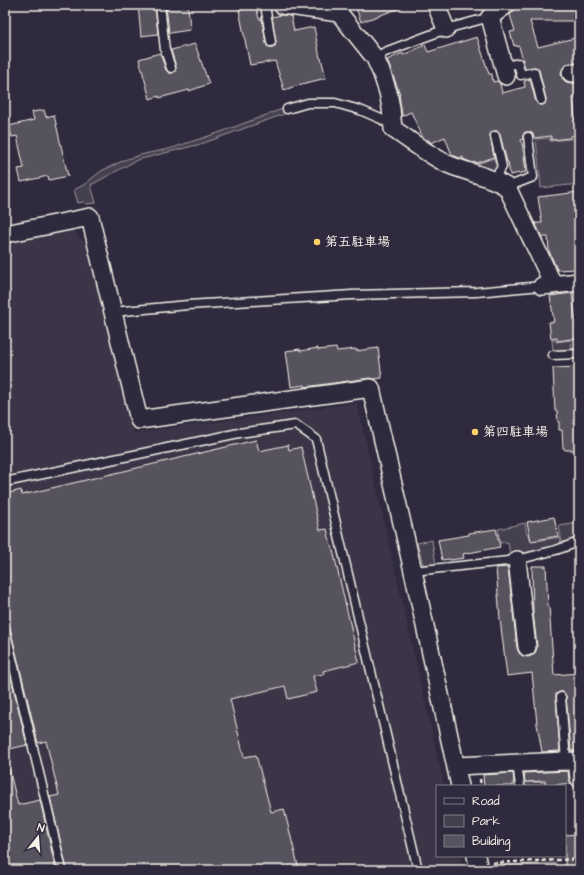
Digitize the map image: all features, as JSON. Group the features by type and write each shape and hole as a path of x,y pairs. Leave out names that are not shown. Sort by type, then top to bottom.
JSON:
{"street":[{"path":"282,5 340,9 375,58 388,92 393,129 449,164 501,183 548,285 579,282"},
{"path":"436,5 446,29"},
{"path":"505,71 490,17 506,5"},
{"path":"6,232 90,217 139,420 372,388 460,785"},
{"path":"517,560 527,647"},
{"path":"456,766 517,763 575,766"},
{"path":"476,857 479,870"}],"lane":[{"path":"160,5 165,50 171,68"},
{"path":"265,5 271,42"},
{"path":"375,58 385,52 446,29 490,17"},
{"path":"505,71 518,63 521,75 534,72 542,100"},
{"path":"287,110 308,103 335,103 360,110 392,126"},
{"path":"495,136 502,167 501,183 533,177 528,137"},
{"path":"113,312 196,304 352,295 476,292 548,285"},
{"path":"554,355 579,354"},
{"path":"5,482 239,433 296,425 316,439 418,870"},
{"path":"413,571 517,560 556,550 579,542"},
{"path":"5,629 62,870"},
{"path":"560,697 575,766"},
{"path":"517,763 520,785"}],"path":[{"path":"491,857 492,863 579,859"}],"shaded area":[{"path":"72,229 91,250 134,433 357,403 444,785 436,785 436,857 460,857 463,870 5,870 5,243"}],"green space":[{"path":"285,108 287,113 201,144 137,160 91,185 96,203 78,203 74,190 85,184 101,171 127,159 169,149 218,133"},
{"path":"549,138 550,141 579,138 579,184 541,188 536,139"},
{"path":"494,158 497,168 489,172 480,171 477,164"},
{"path":"552,340 555,340 556,342 571,340 572,349 553,351"},
{"path":"525,523 527,534 529,534 531,542 560,537 561,544 546,549 510,556 508,542 500,543 498,529"},
{"path":"579,523 579,538 562,544 559,526"},
{"path":"432,540 436,565 427,566 423,564 417,543"},
{"path":"544,782 545,785 525,785 524,783"},
{"path":"556,863 556,870 490,870 490,866"}],"building":[{"path":"138,5 155,5 158,34 141,36"},
{"path":"166,5 188,5 190,30 169,33"},
{"path":"355,5 403,5 403,7 361,22"},
{"path":"516,5 579,5 579,21 530,21 538,47 579,37 579,63 566,64 561,73 562,78 566,82 579,83 579,97 573,98 577,135 570,136 570,138 551,140 551,136 534,138 533,134 530,132 525,132 523,139 521,140 526,172 510,175 508,162 500,135 497,131 492,132 490,135 494,157 477,163 463,159 463,157 460,158 452,155 445,137 431,143 429,140 423,138 411,112 402,116 400,94 387,60 402,53 403,55 425,45 428,52 477,37 489,74 492,74 493,82 498,81 502,93 525,87 524,81 530,79 536,102 539,105 543,105 545,104 546,99 539,70 535,67 525,68 519,46 514,46 510,32 515,31 510,15 515,9"},
{"path":"256,6 259,19 262,19 266,43 269,47 275,46 276,42 272,17 281,15 291,16 294,31 314,27 320,58 326,78 284,90 275,61 250,65 239,10"},
{"path":"195,44 209,84 189,91 150,99 139,59 160,53 166,70 172,73 175,71 176,67 171,50"},
{"path":"44,110 46,117 54,115 68,176 49,180 48,176 21,182 18,169 24,168 17,136 12,137 9,126 34,120 32,112"},
{"path":"579,192 579,267 577,267 577,269 557,270 549,251 548,237 542,237 535,223 542,223 538,197"},
{"path":"572,293 578,338 557,341 557,338 551,339 549,322 554,322 550,296"},
{"path":"318,348 318,350 336,348 337,351 356,349 356,351 378,348 382,378 370,378 305,387 305,385 291,387 286,351 300,349 300,351"},
{"path":"579,367 579,450 565,450 563,448 562,430 559,430 557,411 555,411 553,368"},
{"path":"256,440 259,451 288,445 289,450 301,447 320,530 327,529 332,546 359,662 323,671 324,674 313,676 317,692 288,699 285,686 230,699 244,757 256,755 271,812 284,809 299,870 67,870 50,797 59,795 46,741 38,743 10,628 9,625 5,624 5,494 21,490 22,495"},
{"path":"554,517 558,536 531,541 527,522"},
{"path":"496,529 500,547 463,554 464,558 442,560 438,540"},
{"path":"532,566 546,566 554,675 579,673 579,751 571,751 565,694 560,692 556,694 560,751 542,752 537,724 532,673 507,676 496,568 508,567 517,648 519,653 528,657 533,655 537,646 533,612"},
{"path":"5,653 27,745 5,750"},
{"path":"9,769 18,805 40,800 56,870 5,870 5,770"},
{"path":"568,771 571,783 546,785 545,781 525,782 524,773"},
{"path":"513,773 514,782 513,785 484,785 483,775"},
{"path":"579,834 579,870 565,870 566,835"}],"place":[{"name":"第五駐車場","path":"317,242"},
{"name":"第四駐車場","path":"475,432"}]}
